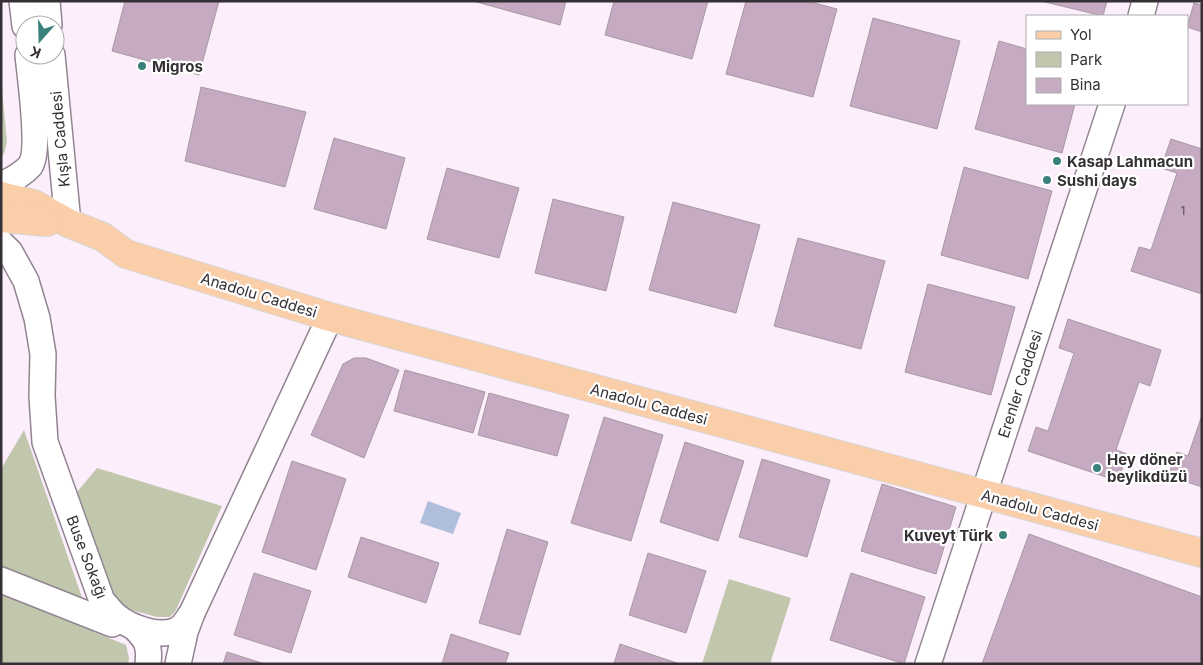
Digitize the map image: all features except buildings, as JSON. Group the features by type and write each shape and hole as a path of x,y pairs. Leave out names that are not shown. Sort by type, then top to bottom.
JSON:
{"main road":[{"name":"Anadolu Caddesi","path":"1,196 34,204 68,224 103,237 133,236 333,308 456,335 986,486 1202,553"},
{"name":"Anadolu Caddesi","path":"1,218 68,224"},
{"name":"Anadolu Caddesi","path":"986,486 1202,536"}],"street":[{"path":"22,1 24,15"},
{"path":"47,1 48,15"},
{"path":"1140,15 1146,1"},
{"name":"Kışla Caddesi","path":"1,185 20,176 31,164 34,152 33,104 29,65"},
{"name":"Kışla Caddesi","path":"53,65 68,224"},
{"name":"Erenler Caddesi","path":"928,664 1112,105"},
{"name":"Buse Sokağı","path":"1,243 10,252 26,281 43,354 42,396 45,442 102,601 123,625 150,632 171,632 180,629 192,613 333,308"},
{"path":"1,580 123,625 144,638 149,649 148,664"},
{"path":"178,664 185,632 192,613"}],"green space":[{"path":"1,79 7,142 4,154 1,156"},
{"path":"24,430 94,632 126,645 129,658 128,664 1,664 1,469"},
{"path":"97,468 222,506 176,610 170,617 157,617 120,607 115,599 77,492"},
{"path":"729,579 791,598 770,664 702,664"}],"water":[{"path":"428,501 461,513 453,534 420,523"}],"place":[{"name":"Migros","path":"142,66"},
{"name":"Kasap Lahmacun","path":"1057,161"},
{"name":"Sushi days","path":"1047,180"},
{"name":"Hey döner beylikdüzü","path":"1097,468"},
{"name":"Kuveyt Türk","path":"1003,535"}]}
